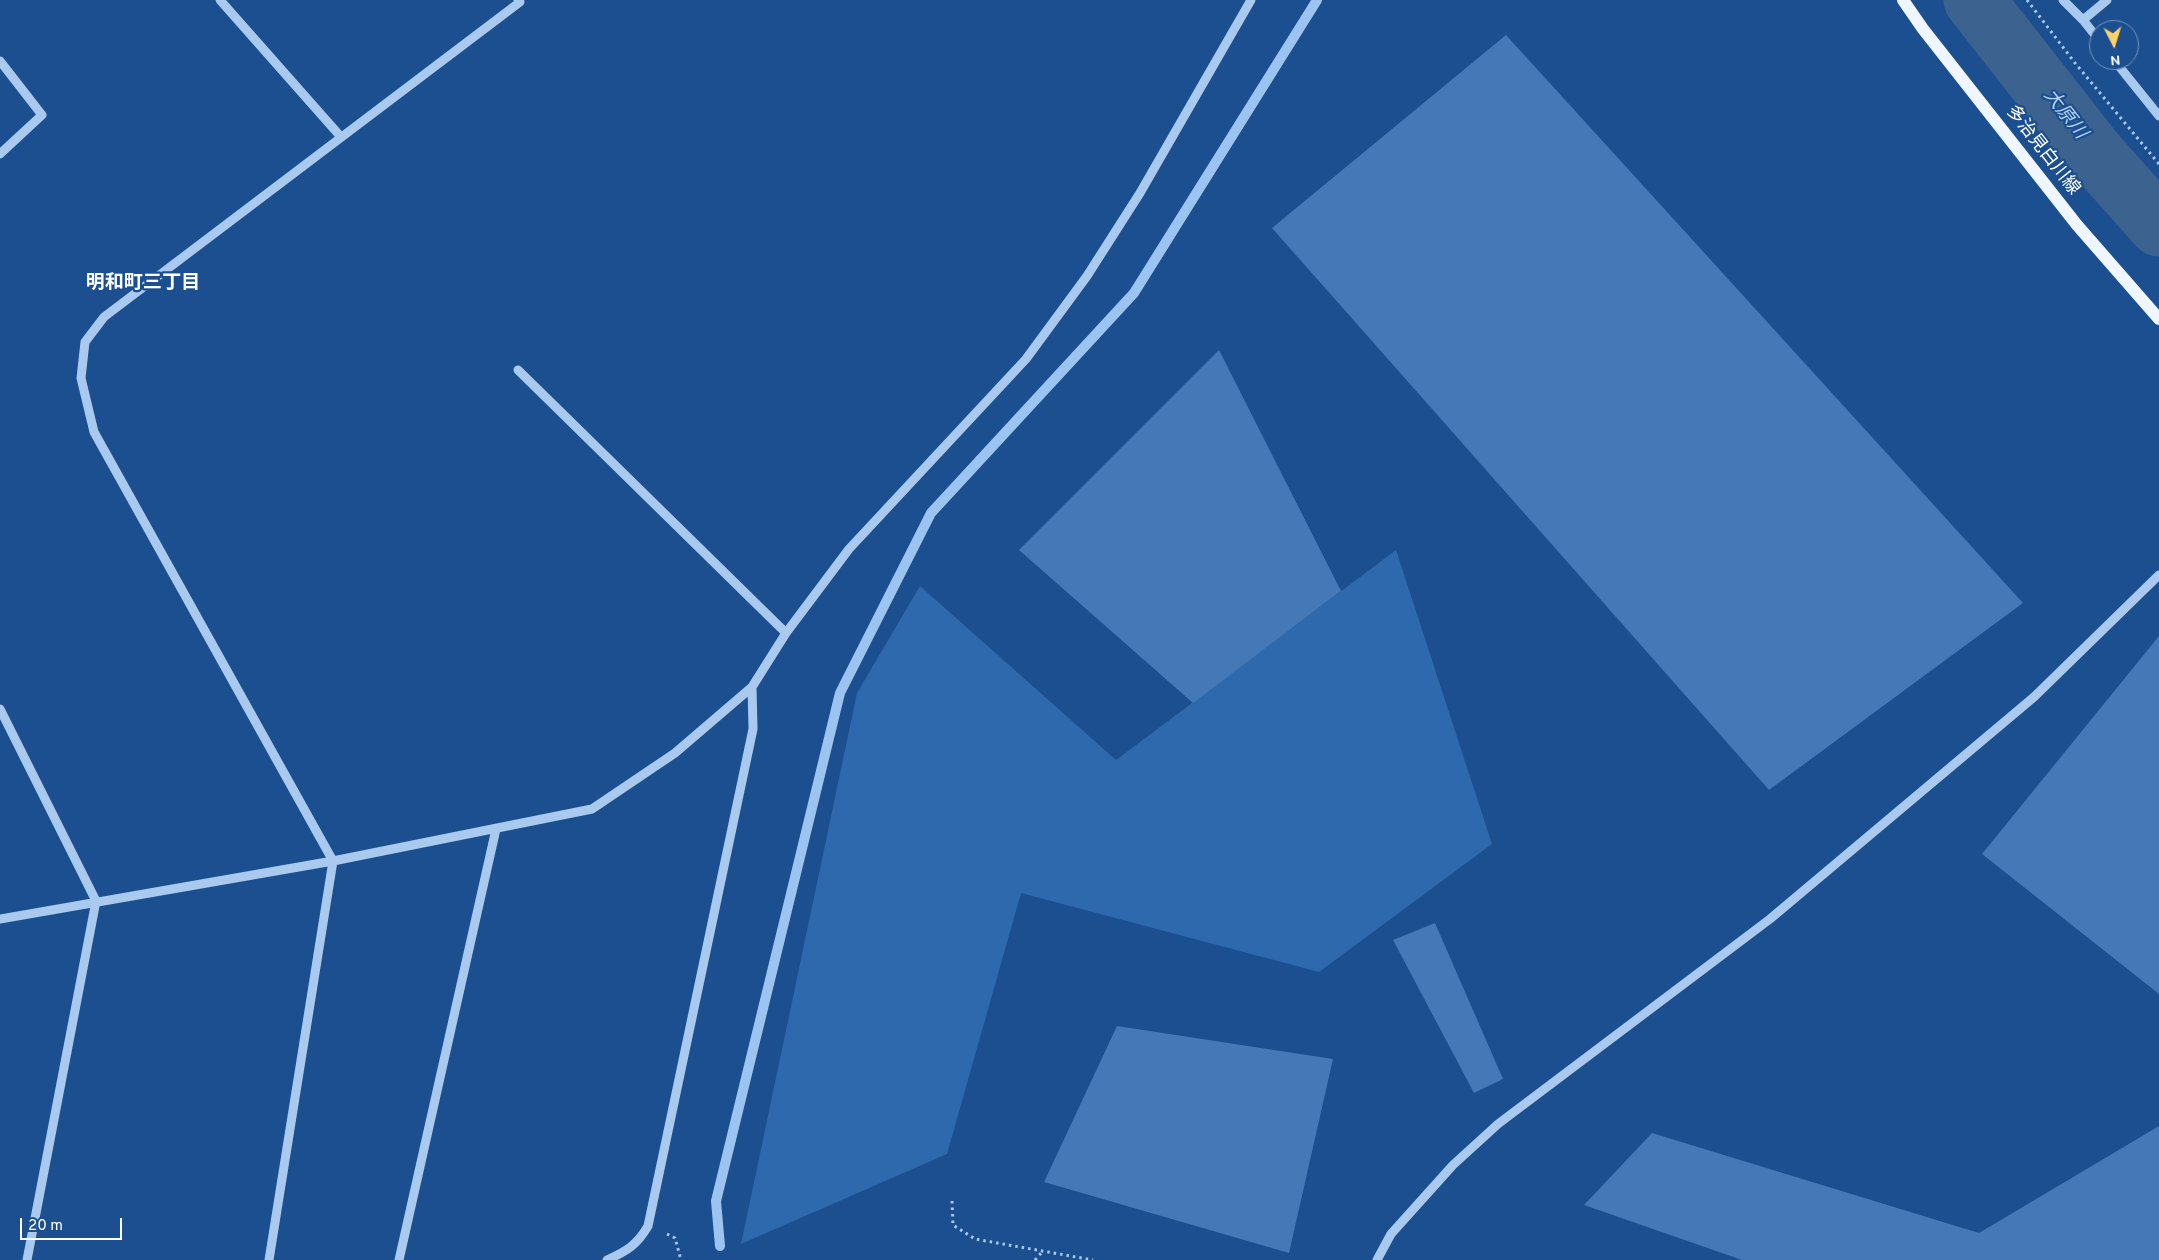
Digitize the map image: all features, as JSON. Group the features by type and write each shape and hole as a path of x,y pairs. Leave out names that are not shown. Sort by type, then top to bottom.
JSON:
{"main road":[{"name":"多治見白川線","path":"1903,0 1923,29 2077,225 2159,319"}],"street":[{"path":"220,0 341,138"},
{"path":"269,1260 333,861 94,432 81,378 85,342 104,317 520,2 518,0"},
{"path":"0,918 333,861 592,809 675,753 752,687 786,633 849,549 1026,359 1087,276 1140,193 1251,0"},
{"path":"2064,0 2089,28"},
{"path":"2083,20 2107,0"},
{"path":"0,61 42,115 0,154"},
{"path":"2122,70 2159,116"},
{"path":"518,370 786,633"},
{"path":"1377,1260 1391,1234 1447,1172 1498,1124 1770,919 2034,697 2159,575"},
{"path":"607,1260 624,1252 640,1240 648,1226 754,729 752,687"},
{"path":"0,709 96,901 27,1260"},
{"path":"399,1260 496,829"}],"path":[{"path":"2027,0 2075,63 2159,164"},
{"path":"952,1201 953,1225 974,1239 1093,1260"},
{"path":"648,1226 675,1238 681,1260"},
{"path":"1034,1260 1042,1251"}],"shaded area":[{"path":"1396,550 1492,844 1319,972 1021,893 947,1154 741,1244 857,693 920,586 1116,760"}],"building":[{"path":"1506,35 2023,603 1769,790 1272,228"},
{"path":"1219,350 1341,591 1193,703 1019,550"},
{"path":"2159,636 2159,994 1982,854"},
{"path":"1435,923 1503,1079 1474,1093 1393,940"},
{"path":"1117,1026 1333,1059 1289,1253 1044,1182"},
{"path":"2159,1126 2159,1260 1742,1260 1584,1205 1652,1133 1979,1233"}],"waterway":[{"path":"720,1246 716,1201 840,693 931,513 1134,293 1317,0"},
{"name":"大原川","path":"1974,0 2094,153 2159,226"}],"district":[{"name":"明和町三丁目","path":"143,284"}]}
